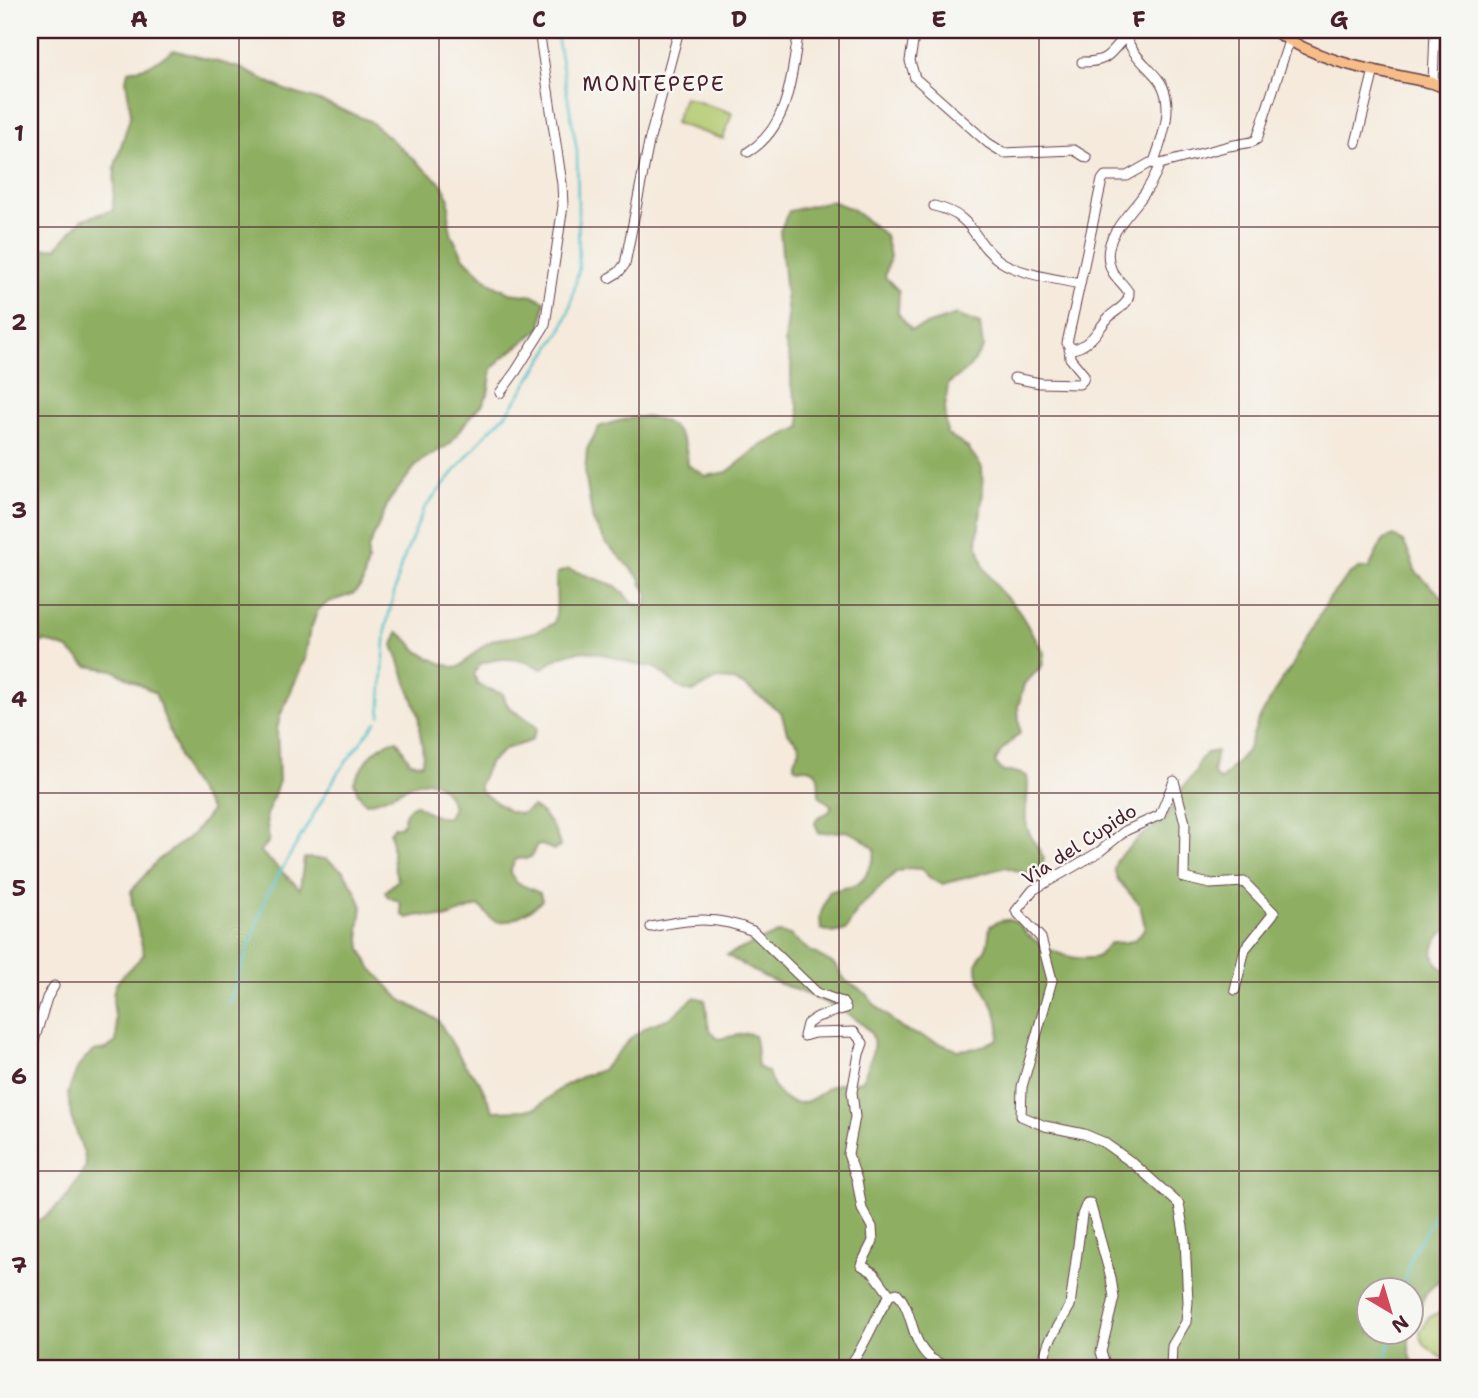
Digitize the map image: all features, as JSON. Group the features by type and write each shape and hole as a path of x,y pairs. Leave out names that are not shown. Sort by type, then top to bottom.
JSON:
{"main road":[{"path":"1273,30 1289,41 1327,59 1433,83 1448,89"}],"street":[{"path":"500,393 545,325 563,206 539,30"},
{"path":"609,278 625,264 649,142 679,30"},
{"path":"748,152 766,137 782,109 792,83 799,30"},
{"path":"915,30 909,61 915,78 988,143 1004,153 1074,150 1087,158"},
{"path":"1433,83 1436,30"},
{"path":"1082,62 1097,62 1112,54 1125,33"},
{"path":"1069,347 1077,349 1087,343 1108,318 1127,302 1129,293 1114,275 1109,253 1119,223 1147,190 1163,136 1166,93 1158,79 1134,54 1125,33"},
{"path":"1014,378 1040,383 1079,384 1083,380 1084,375 1070,358 1068,338 1105,176 1132,175 1157,163 1252,142 1256,139 1289,41"},
{"path":"1356,144 1374,70"},
{"path":"934,206 952,211 968,222 991,253 1007,265 1021,271 1080,284"},
{"name":"Via del Cupido","path":"1171,1368 1172,1346 1186,1322 1188,1302 1185,1239 1179,1204 1134,1164 1103,1142 1084,1134 1045,1126 1021,1116 1022,1087 1052,980 1041,938 1016,911 1033,890 1100,852 1125,831 1160,815 1174,781 1185,824 1184,878 1210,884 1244,881 1274,913 1245,949 1235,989"},
{"path":"651,927 684,921 720,919 753,930 817,993 842,1002 846,1008 817,1017 807,1024 804,1036 814,1033 854,1032 863,1042 852,1092 855,1117 848,1154 857,1180 862,1209 872,1227 873,1241 861,1265 874,1273 890,1295"},
{"path":"30,1046 54,986"},
{"path":"1046,1368 1045,1354 1049,1342 1070,1306 1082,1215 1084,1208 1090,1203 1114,1298 1101,1352 1106,1368"},
{"path":"848,1368 864,1346 890,1295 897,1293 905,1302 921,1348 931,1359 950,1368"}],"green space":[{"path":"174,50 240,68 285,90 370,121 442,184 449,199 452,236 464,258 489,282 510,293 534,296 545,301 541,328 492,369 488,394 482,405 450,444 415,467 389,501 368,549 362,585 353,594 329,602 318,610 309,634 305,659 280,716 277,730 279,781 266,816 269,842 260,851 300,889 304,858 326,859 343,871 362,907 359,928 361,949 371,968 401,1000 438,1020 465,1065 479,1081 493,1111 537,1107 562,1087 602,1070 632,1037 650,1025 670,1018 695,997 705,1000 708,1025 718,1039 748,1033 754,1036 758,1067 768,1072 774,1087 790,1101 804,1102 815,1098 828,1087 863,1080 873,1048 873,1038 867,1028 842,1010 765,977 727,955 778,933 790,935 807,949 834,964 846,981 867,994 873,1003 902,1029 957,1050 979,1048 998,1039 998,1018 981,984 977,967 987,946 990,926 1002,920 1014,921 1042,945 1060,954 1078,958 1097,957 1110,943 1126,942 1138,937 1145,927 1140,905 1118,880 1114,869 1117,859 1140,837 1166,819 1174,799 1207,753 1217,751 1213,773 1220,781 1247,751 1258,721 1328,600 1349,574 1358,569 1369,568 1383,540 1394,536 1403,542 1416,572 1448,602 1448,929 1437,940 1433,951 1441,968 1448,972 1448,1271 1426,1293 1426,1276 1356,1276 1356,1346 1409,1346 1414,1368 30,1368 30,1225 49,1214 67,1197 86,1166 71,1117 68,1093 84,1059 94,1051 106,1049 116,1042 114,989 144,954 131,891 157,861 193,834 211,811 185,772 155,693 113,670 87,666 68,649 45,641 30,646 30,250 56,248 83,219 113,210 115,166 131,114 126,80 128,71 148,66"},
{"path":"684,97 732,113 723,139 675,123"},
{"path":"831,201 852,209 885,235 890,256 885,277 899,291 898,313 911,330 956,315 980,324 983,348 969,368 948,384 945,409 947,434 968,448 982,467 983,492 977,543 984,568 999,590 1017,608 1044,653 1042,666 1024,684 1018,707 1020,733 1001,751 995,762 1003,772 1027,776 1026,821 1030,835 1044,858 1041,870 1029,875 1006,867 943,884 931,879 921,869 908,868 896,872 858,909 846,930 833,933 821,929 820,916 829,892 861,882 872,863 875,849 847,831 819,833 815,823 818,817 829,812 832,806 819,795 817,773 794,766 800,749 787,732 781,712 743,685 731,680 717,679 693,692 676,685 655,668 600,654 578,652 567,654 542,669 519,660 488,661 480,664 474,674 478,685 503,694 509,707 537,729 531,741 505,749 489,763 479,785 481,792 509,811 521,814 532,807 547,819 554,829 560,847 554,850 542,845 536,846 532,856 514,861 510,873 517,883 540,893 542,900 521,915 501,922 493,920 478,906 445,918 420,915 408,918 402,915 400,902 388,897 385,892 398,880 390,832 394,827 400,827 407,812 415,804 438,817 448,817 453,807 445,791 436,783 426,781 415,784 366,803 358,794 354,782 366,761 376,750 389,742 397,740 410,762 422,764 419,716 393,645 398,632 424,655 458,668 489,642 531,633 554,623 557,611 557,573 569,569 616,586 634,604 646,606 648,594 641,579 606,543 593,521 585,473 587,449 599,427 634,418 658,419 677,431 685,445 688,465 706,476 727,472 762,445 801,427 785,342 788,317 780,231 789,211"},
{"path":"1448,1308 1448,1361 1426,1346 1428,1318"}],"waterway":[{"path":"380,716 386,626 401,565 424,509 483,437 509,411 562,329 570,308 579,268 577,151 556,30"},
{"path":"229,1003 267,895 337,774 376,722"},
{"path":"1406,1276 1411,1256 1441,1204 1443,1133 1448,1129"},
{"path":"1384,1368 1390,1346"}],"district":[{"name":"MONTEPEPE","path":"654,84"}]}
